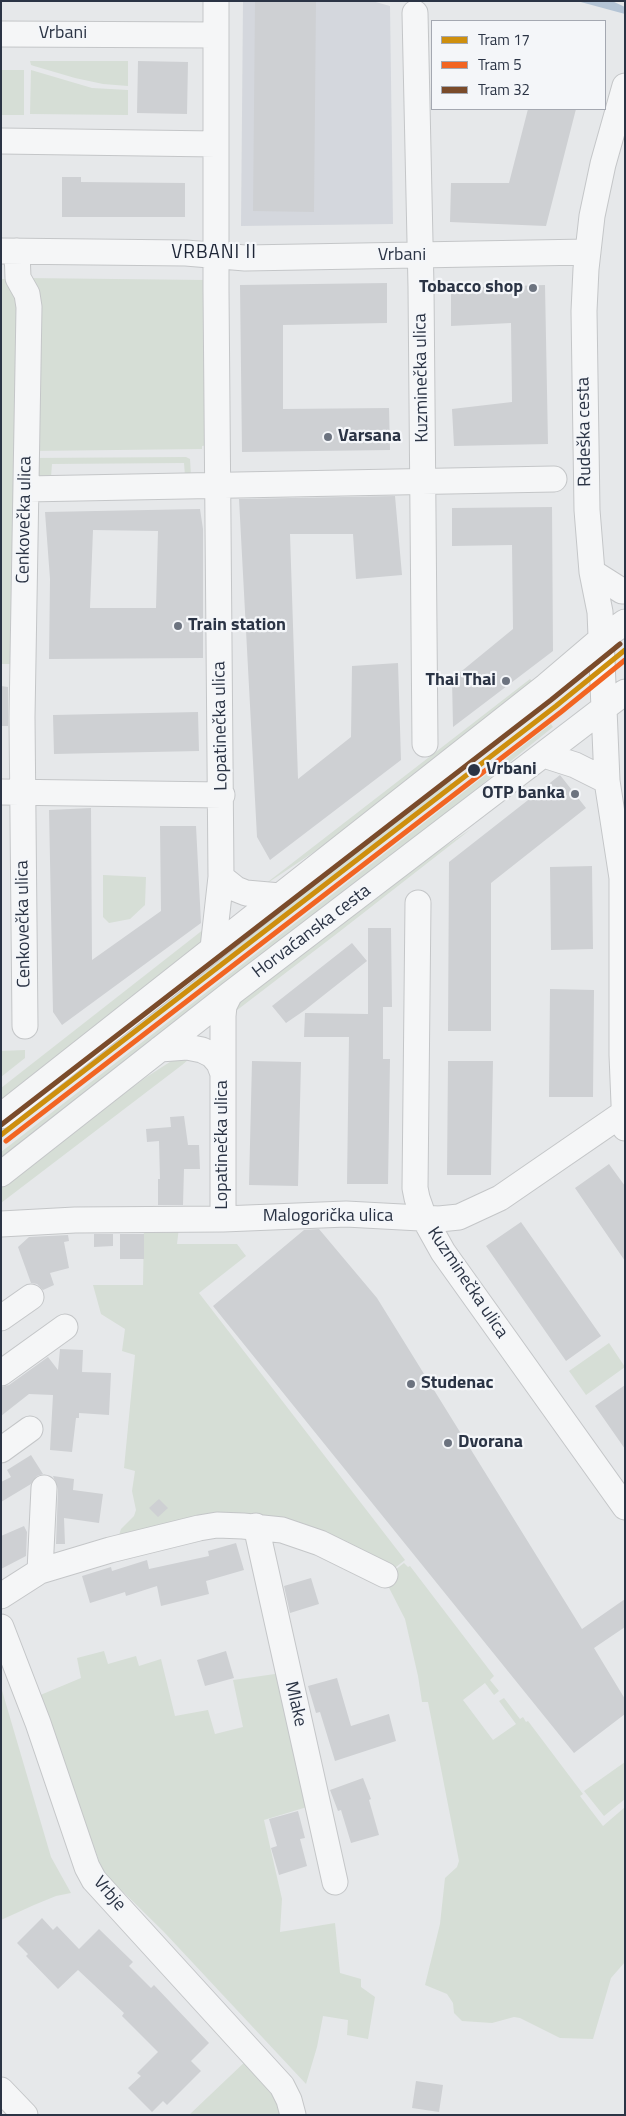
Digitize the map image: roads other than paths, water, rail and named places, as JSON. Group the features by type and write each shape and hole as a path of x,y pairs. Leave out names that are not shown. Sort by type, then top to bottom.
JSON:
{"street":[{"path":"216,1 216,255"},
{"name":"Kuzminečka ulica","path":"415,13 426,744"},
{"name":"Vrbani","path":"1,34 216,35"},
{"name":"Rudeška cesta","path":"624,1117 622,878 607,782 600,612 592,572 587,510 584,311 592,216 614,167 625,86"},
{"path":"1,142 216,144"},
{"name":"Vrbani","path":"9,251 186,253 245,258 588,252"},
{"name":"Cenkovečka ulica","path":"9,251 18,278 27,294 29,306 26,489 12,792 25,1026"},
{"name":"Lopatinečka ulica","path":"213,948 221,877 222,795 216,255"},
{"path":"26,489 554,479"},
{"path":"592,572 625,591"},
{"path":"1,1116 625,622"},
{"name":"Horvaćanska cesta","path":"1,1174 230,994 625,692"},
{"path":"544,755 575,765 607,782"},
{"path":"12,792 222,795"},
{"path":"221,877 236,889 246,893 280,896"},
{"name":"Kuzminečka ulica","path":"418,903 416,1188 424,1218 443,1252 625,1508"},
{"name":"Lopatinečka ulica","path":"223,1219 223,1016 224,1006 230,994"},
{"name":"Lopatinečka ulica","path":"160,1049 187,1047 202,1050 212,1055 219,1063 222,1071"},
{"name":"Malogorička ulica","path":"1,1224 75,1220 223,1219 346,1214 424,1218 459,1217 500,1198 624,1117"},
{"path":"1,1318 31,1297"},
{"path":"1,1373 65,1327"},
{"path":"1,1450 30,1430"},
{"path":"40,1572 44,1488"},
{"path":"1,1596 40,1572 110,1550 199,1528 217,1526 256,1526 282,1530 320,1542 386,1576"},
{"name":"Mlake","path":"256,1526 335,1882"},
{"name":"Vrbje","path":"1,1627 38,1723 87,1867 94,1880 282,2086 289,2100 293,2115"},
{"path":"1,2090 25,2115"}],"water":[{"path":"577,1 612,1 625,7 625,14"}],"tram line":[{"name":"32","path":"1,1125 551,700 620,644"},
{"name":"17","path":"1,1135 556,706 625,650"},
{"name":"5","path":"6,1141 561,712 625,660"}],"place":[{"name":"Tobacco shop","path":"533,288"},
{"name":"Varsana","path":"328,437"},
{"name":"Train station","path":"178,626"},
{"name":"Thai Thai","path":"506,681"},
{"name":"Vrbani","path":"474,770"},
{"name":"OTP banka","path":"575,794"},
{"name":"Studenac","path":"411,1384"},
{"name":"Dvorana","path":"448,1443"}],"district":[{"name":"VRBANI II","path":"214,253"}]}
